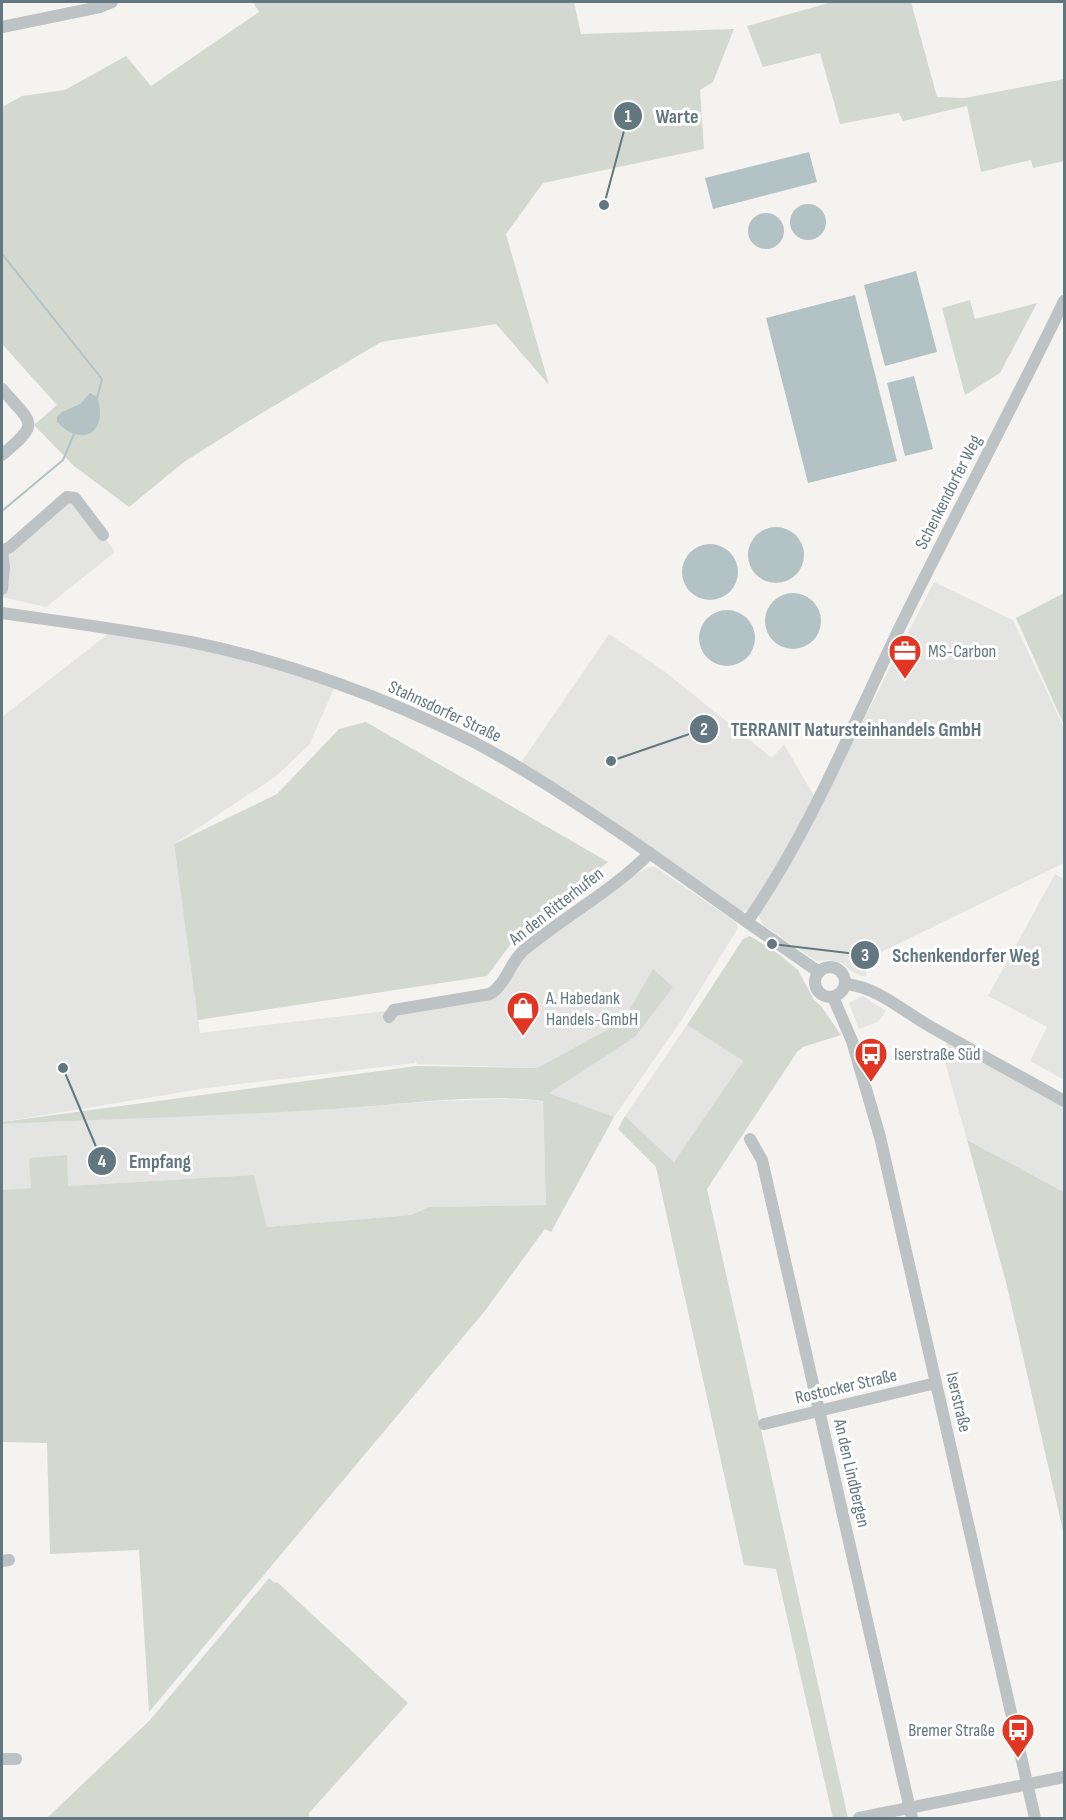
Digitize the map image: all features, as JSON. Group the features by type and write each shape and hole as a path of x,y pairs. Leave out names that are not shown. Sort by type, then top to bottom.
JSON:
{"street":[{"path":"2,27 100,7 112,2"},
{"name":"Schenkendorfer Weg","path":"747,922 793,849 823,792 924,577 1065,301"},
{"path":"2,389 28,419 30,427 26,434 2,455"},
{"path":"2,589 4,567 2,551 10,547 67,497 75,498 103,535"},
{"name":"Stahnsdorfer Straße","path":"2,613 193,643 299,671 378,699 460,736 518,766 561,792 819,972"},
{"name":"An den Ritterhufen","path":"389,1017 394,1010 490,994 497,989 522,952 631,872 650,853"},
{"path":"830,967 838,969 844,975 846,984 842,992 833,997 824,996 817,990 815,981 819,972 830,967"},
{"path":"846,984 879,993 915,1017 1065,1101"},
{"name":"Iserstraße","path":"833,997 852,1041 880,1137 1035,1818"},
{"name":"An den Lindbergen","path":"750,1139 762,1160 911,1814"},
{"name":"Rostocker Straße","path":"764,1424 936,1383"},
{"path":"2,1759 16,1759"},
{"path":"859,1818 911,1814 1028,1783 1065,1777"}],"shaded area":[{"path":"253,2 574,2 581,34 734,29 713,82 700,90 704,149 543,183 506,234 549,385 496,324 381,342 184,462 129,507 74,466 34,425 57,405 2,344 2,107 22,96 65,90 126,56 151,86 259,12"},
{"path":"832,2 911,2 937,97 965,98 1064,79 1064,161 1033,168 1031,160 981,172 967,106 903,121 899,113 840,124 820,53 763,67 747,26"},
{"path":"809,152 817,182 713,209 705,178"},
{"path":"808,204 821,209 826,222 821,235 808,240 795,235 790,222 795,209"},
{"path":"766,213 779,218 784,231 779,244 766,249 753,244 748,231 753,218"},
{"path":"916,271 937,352 885,366 864,285"},
{"path":"855,295 897,461 808,483 766,318"},
{"path":"970,300 975,319 1037,303 1000,373 965,395 942,308"},
{"path":"914,376 933,449 905,456 887,383"},
{"path":"90,393 97,397 100,419 92,432 76,435 57,422 57,417 62,412 80,404"},
{"path":"67,497 103,535 115,552 46,607 2,597 3,559"},
{"path":"771,527 781,527 796,535 802,544 804,555 802,566 796,575 781,583 771,583 760,578 753,571 748,560 748,550 753,539 760,532"},
{"path":"705,544 715,544 730,552 736,561 738,572 736,583 730,592 715,600 705,600 694,595 687,588 682,577 682,567 687,556 694,549"},
{"path":"934,582 1013,620 1064,728 1064,863 867,959 866,977 854,973 842,963 828,960 816,961 763,925 758,914 797,850"},
{"path":"788,593 798,593 813,601 819,610 821,621 819,632 813,641 798,649 788,649 777,644 770,637 765,626 765,616 770,605 777,598"},
{"path":"1064,593 1064,725 1016,618"},
{"path":"722,610 732,610 747,618 753,627 755,638 753,649 747,658 732,666 722,666 711,661 704,654 699,643 699,633 704,622 711,615"},
{"path":"109,633 206,650 336,684 309,745 275,777 174,844 200,1033 394,1010 490,994 522,952 586,905 648,867 655,867 736,922 738,928 681,1021 614,1117 548,1093 635,1037 653,970 628,1012 607,1030 537,1068 417,1064 415,1060 415,1063 207,1088 2,1122 2,717"},
{"path":"609,634 664,671 772,758 784,744 814,796 788,848 750,910 742,911 518,767"},
{"path":"366,722 608,862 516,937 487,976 198,1020 174,844 277,794 339,729"},
{"path":"1055,874 1064,879 1064,1080 1030,1061 1047,1027 988,996"},
{"path":"750,936 780,955 798,970 814,1000 821,1006 841,1035 803,1047 797,1052 707,1189 848,1818 833,1818 776,1569 744,1565 656,1167 618,1129 625,1116 674,1162 743,1061 687,1025 743,939"},
{"path":"653,969 673,987 635,1037 549,1093 614,1117 551,1232 545,1229 484,1312 149,1712 139,1550 50,1554 47,1443 2,1442 2,1190 31,1188 29,1158 67,1155 68,1186 254,1175 267,1227 411,1215 429,1207 546,1205 543,1101 492,1098 438,1100 251,1114 2,1124 2,1122 416,1066 537,1068 607,1030 628,1012"},
{"path":"863,996 886,1011 878,1022 859,1029 849,1003"},
{"path":"687,1025 743,1061 674,1162 625,1116"},
{"path":"948,1041 1064,1105 1064,1192 967,1140 942,1052"},
{"path":"506,1099 543,1101 546,1205 429,1207 411,1215 267,1227 254,1175 2,1190 2,1124"},
{"path":"967,1140 1064,1192 1064,1535 1006,1282"},
{"path":"269,1578 277,1582 408,1703 309,1813 309,1818 47,1818 150,1720"}],"waterway":[{"path":"2,254 102,379 97,399"},
{"path":"2,511 63,460 74,434"}],"place":[{"name":"Warte","path":"604,205"},
{"name":"MS-Carbon","path":"905,680"},
{"name":"TERRANIT Natursteinhandels GmbH","path":"611,761"},
{"name":"Schenkendorfer Weg","path":"772,944"},
{"name":"A. Habedank Handels-GmbH","path":"523,1037"},
{"name":"Empfang","path":"63,1068"},
{"name":"Iserstraße Süd","path":"871,1083"},
{"name":"Bremer Straße","path":"1018,1759"}]}
